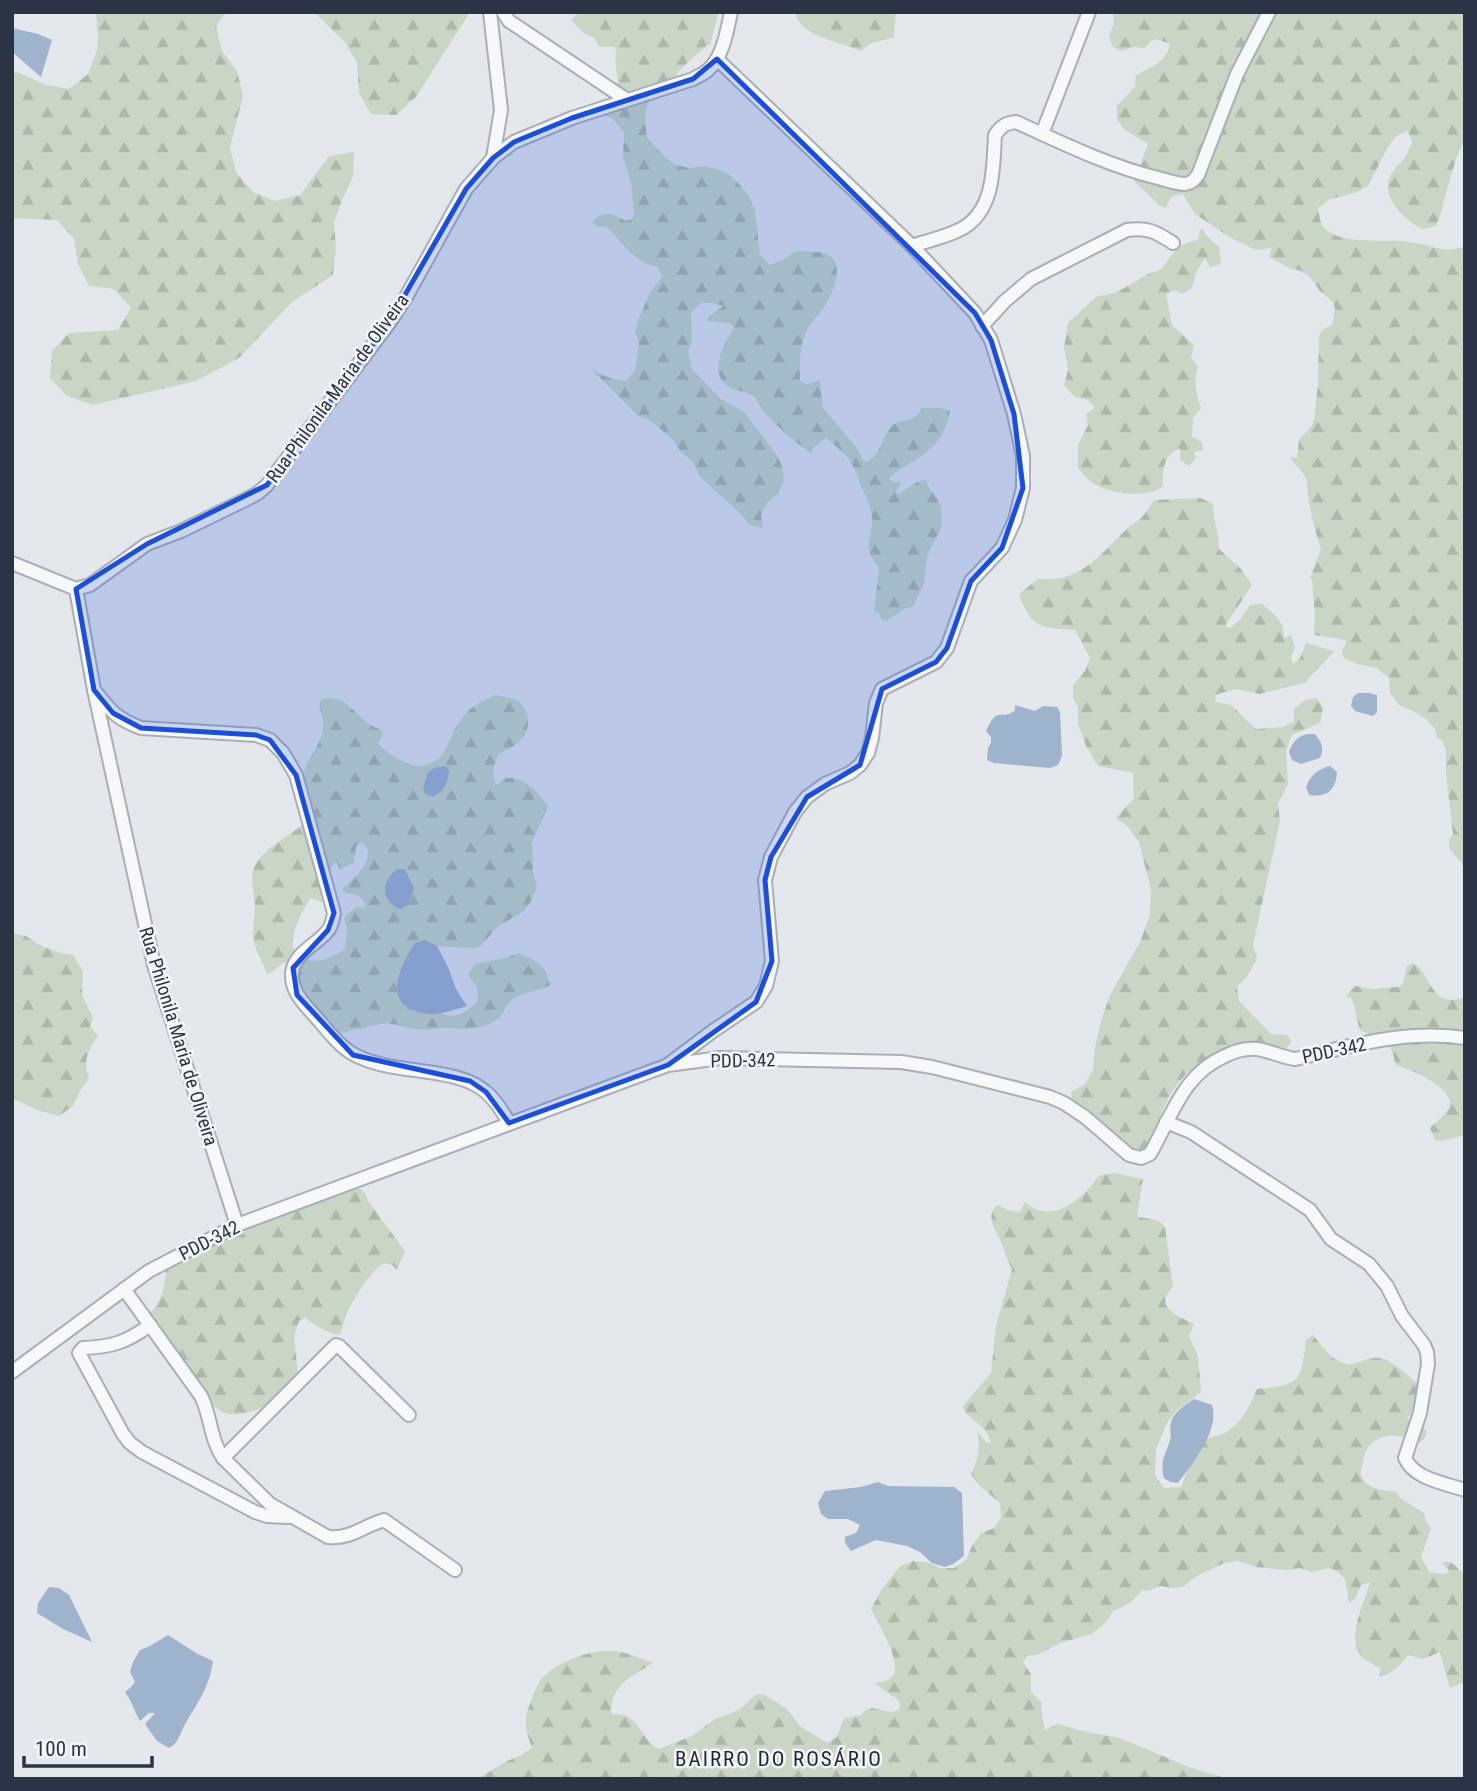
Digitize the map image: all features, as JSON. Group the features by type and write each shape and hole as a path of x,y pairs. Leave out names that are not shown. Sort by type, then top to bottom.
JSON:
{"street":[{"path":"490,12 501,110 493,158"},
{"path":"503,12 509,21 626,100"},
{"path":"668,1065 757,1002 766,986 772,961 765,880 771,857 795,812 807,797 860,765 870,745 881,688 936,662 947,648 971,581 1002,548 1015,520 1023,488 1023,456 1005,380 991,340 975,313 912,246 718,59 731,12"},
{"path":"1042,134 1089,12"},
{"path":"912,246 962,229 974,219 985,203 991,185 995,135 1000,127 1007,123 1016,122 1078,151 1141,174 1182,184 1194,180 1237,74 1269,12"},
{"name":"Rua Philonila Maria de Oliveira","path":"237,1225 154,965 94,690 76,590 90,585 148,544 247,499 267,485 387,326 466,189 493,158 514,142 572,118 693,79 707,71 718,59"},
{"path":"982,326 1031,279 1127,230 1142,228 1173,243"},
{"path":"12,563 76,590"},
{"path":"94,690 124,722 141,728 256,735 270,740 296,775 334,913 328,930 297,959 292,983 297,995 339,1044 353,1055 373,1063 455,1076 470,1081 486,1092 499,1106 509,1123"},
{"name":"PDD-342","path":"12,1372 149,1271 237,1225 668,1065 720,1058 901,1062 932,1067 1064,1103 1129,1154 1141,1158 1150,1154 1192,1078 1211,1062 1237,1050 1258,1049 1294,1059 1384,1039 1442,1035 1465,1038"},
{"path":"1166,1122 1191,1132 1310,1210 1336,1243 1369,1264 1387,1286 1402,1316 1427,1352 1428,1364 1420,1413 1405,1458 1408,1465 1421,1475 1465,1490"},
{"path":"124,1290 201,1396 218,1451 270,1504 328,1537 350,1536 384,1520 455,1570"},
{"path":"150,1325 134,1337 111,1346 83,1348 79,1353 122,1434 142,1452 255,1513 292,1517"},
{"path":"223,1458 336,1345 409,1415"}],"highlighted area":[{"path":"717,59 975,313 991,340 1014,414 1023,488 1002,548 971,581 947,648 936,662 882,689 860,765 807,797 771,857 765,880 772,961 756,1002 668,1065 509,1123 486,1092 470,1081 353,1055 297,995 293,968 328,930 334,913 296,775 270,740 256,735 141,728 113,713 94,690 76,589 147,544 267,485 387,326 466,189 493,158 514,142 572,118 693,79"}],"green space":[{"path":"96,12 226,12 216,26 222,51 237,71 243,96 230,147 236,172 253,192 275,201 300,195 329,156 354,152 353,177 334,223 336,248 333,275 292,302 239,358 196,381 93,405 67,396 50,378 52,351 69,333 118,330 131,308 114,289 89,286 78,264 74,239 57,220 12,218 12,72 47,85 69,89 88,74 97,50"},
{"path":"314,12 470,12 416,97 396,115 371,114 359,93 357,63 345,42"},
{"path":"579,12 719,12 710,45 685,65 649,102 646,115 647,138 676,165 716,169 730,175 741,186 755,211 760,255 770,265 798,251 826,254 832,258 836,265 836,281 825,306 810,325 804,338 800,356 800,380 808,384 820,380 823,408 857,448 863,460 871,460 891,427 913,418 921,408 950,411 935,445 890,477 894,482 901,482 896,492 898,494 919,481 926,480 941,509 940,529 928,555 924,582 913,607 905,608 886,621 882,620 879,613 874,612 879,568 869,547 871,513 856,471 848,458 826,438 815,446 811,453 776,425 753,396 732,389 724,383 718,368 719,360 734,327 730,323 707,321 708,317 723,306 701,303 691,313 692,340 688,352 692,369 721,399 744,412 777,455 782,466 784,480 778,494 768,502 761,514 763,528 749,525 741,514 700,477 693,462 681,452 673,440 651,421 637,415 589,367 607,377 627,381 635,370 639,344 635,331 639,318 650,293 662,276 657,266 649,265 636,257 607,227 597,226 592,222 604,214 626,221 633,218 634,214 631,183 623,157 624,133 612,118 600,114 619,93 617,49 599,47 594,38 584,33 571,20"},
{"path":"795,12 896,12 895,37 872,43 860,51 813,33 799,21"},
{"path":"1113,12 1465,12 1465,138 1436,226 1423,229 1416,226 1396,208 1389,193 1390,177 1412,143 1408,131 1396,136 1388,147 1368,186 1328,200 1318,208 1322,225 1339,236 1411,242 1443,249 1465,247 1465,874 1461,862 1449,848 1449,840 1453,834 1446,750 1442,740 1437,738 1435,729 1426,719 1399,705 1390,693 1389,678 1376,668 1344,658 1342,651 1345,640 1314,635 1315,615 1310,578 1321,549 1311,514 1306,479 1290,457 1297,458 1299,440 1311,427 1314,419 1319,337 1322,330 1332,325 1335,307 1310,277 1269,257 1272,248 1256,250 1229,237 1195,214 1183,194 1172,197 1166,208 1160,206 1134,181 1148,144 1125,130 1117,120 1117,106 1135,87 1136,75 1162,60 1170,44 1156,40 1145,48 1133,47 1121,51 1113,47 1109,37 1114,23"},
{"path":"1202,229 1219,247 1221,264 1210,267 1205,258 1196,273 1192,288 1183,294 1174,290 1166,294 1172,325 1194,345 1191,358 1198,367 1196,388 1201,408 1193,418 1192,437 1202,442 1203,450 1194,452 1196,458 1189,466 1180,460 1180,448 1174,451 1164,468 1163,486 1148,493 1129,494 1101,487 1090,481 1078,468 1078,445 1088,425 1086,414 1095,408 1088,400 1075,397 1064,385 1068,370 1064,347 1068,323 1097,296 1117,292 1161,269 1179,247 1198,240"},
{"path":"1201,498 1213,504 1219,549 1241,569 1252,585 1225,626 1230,628 1239,621 1250,605 1262,604 1281,623 1284,639 1291,635 1295,647 1291,658 1293,664 1300,658 1306,643 1334,651 1305,683 1259,694 1236,689 1215,695 1216,702 1231,705 1256,729 1283,727 1294,721 1294,709 1305,700 1317,698 1323,708 1320,723 1292,735 1286,751 1288,784 1278,804 1280,821 1253,945 1257,959 1246,978 1237,986 1239,1001 1271,1034 1288,1035 1291,1043 1285,1050 1261,1044 1241,1045 1217,1053 1196,1066 1171,1093 1150,1139 1141,1152 1129,1149 1073,1103 1071,1092 1085,1084 1093,1070 1095,1047 1110,995 1140,942 1150,915 1151,890 1139,842 1127,826 1116,818 1134,798 1133,773 1098,766 1086,746 1078,724 1073,685 1085,671 1090,658 1075,630 1039,624 1028,614 1019,594 1038,579 1067,576 1089,565 1140,519 1154,500"},
{"path":"495,695 516,700 521,704 528,717 528,727 521,740 498,755 493,770 495,783 498,784 505,778 524,782 535,790 548,806 532,843 533,871 537,887 524,911 497,927 480,947 425,947 418,999 448,1015 462,1013 478,1001 477,987 468,975 475,964 519,953 542,966 552,984 517,997 509,1003 499,1018 480,1027 421,1030 386,1024 339,1033 296,990 290,964 283,963 266,974 254,944 253,934 254,869 263,855 300,827 303,821 305,769 323,730 320,703 323,699 334,698 345,703 368,723 383,731 378,744 408,764 425,766 441,756 466,713","holes":["361,842 366,847 367,860 342,889 346,893 359,896 366,904 364,908 355,909 344,918 347,929 345,949 322,960 296,956 294,932 310,898 325,903 327,880 332,866 336,861 340,869 354,863 356,847"]},
{"path":"12,933 26,936 57,952 73,955 83,971 82,995 93,1017 90,1026 98,1036 87,1056 89,1079 73,1106 59,1116 37,1110 12,1098"},
{"path":"1413,963 1438,995 1453,1000 1465,997 1465,1135 1442,1141 1435,1140 1430,1128 1449,1107 1450,1100 1446,1093 1431,1081 1396,1065 1386,1041 1361,1031 1351,998 1346,997 1356,986 1373,989 1398,987 1403,984 1407,966"},
{"path":"1114,1173 1143,1179 1137,1216 1156,1220 1165,1227 1173,1287 1165,1302 1174,1314 1194,1324 1189,1336 1198,1356 1201,1392 1176,1411 1168,1421 1156,1449 1155,1476 1164,1488 1181,1487 1198,1447 1205,1440 1223,1434 1237,1424 1257,1389 1291,1383 1296,1379 1300,1373 1306,1340 1313,1335 1340,1362 1352,1364 1375,1358 1392,1363 1419,1387 1417,1413 1407,1417 1426,1430 1426,1436 1420,1443 1393,1436 1377,1439 1366,1451 1361,1476 1372,1487 1396,1492 1401,1499 1424,1513 1431,1528 1421,1557 1429,1572 1448,1573 1449,1570 1442,1563 1449,1562 1465,1576 1465,1684 1450,1688 1440,1652 1423,1659 1408,1655 1392,1672 1379,1677 1381,1669 1362,1657 1355,1640 1358,1620 1370,1582 1361,1585 1355,1599 1349,1603 1345,1579 1330,1568 1312,1572 1300,1568 1287,1570 1256,1567 1238,1561 1224,1563 1197,1576 1183,1587 1160,1586 1148,1591 1142,1590 1130,1603 1114,1610 1106,1622 1092,1634 1027,1656 1023,1662 1031,1674 1031,1692 1042,1703 1044,1730 1058,1724 1120,1738 1189,1767 1228,1779 477,1779 532,1748 526,1716 541,1679 566,1661 593,1652 621,1652 653,1663 619,1687 612,1701 611,1711 629,1718 659,1749 692,1736 715,1719 739,1710 757,1694 765,1695 787,1709 800,1726 827,1743 837,1737 846,1718 861,1715 872,1708 891,1712 899,1710 897,1699 874,1683 890,1678 895,1668 891,1651 871,1609 900,1566 913,1561 927,1562 940,1568 954,1568 966,1560 981,1533 994,1528 1001,1518 1000,1503 980,1486 971,1474 978,1453 977,1431 986,1442 991,1443 989,1437 965,1412 963,1406 991,1373 996,1326 1012,1269 993,1226 993,1210 997,1205 1020,1212 1025,1202 1042,1211 1060,1209 1077,1199 1098,1177"},
{"path":"347,1186 363,1191 405,1251 397,1270 391,1265 379,1266 349,1308 340,1335 326,1331 305,1318 299,1321 294,1337 298,1375 288,1388 276,1400 259,1409 237,1414 225,1413 215,1407 194,1383 149,1314 158,1304 163,1292 166,1264 213,1234 239,1234 273,1214 324,1200"}],"water":[{"path":"12,28 52,40 41,77 12,52"},
{"path":"1358,693 1377,695 1377,712 1373,716 1355,711 1351,706 1353,697"},
{"path":"1015,705 1035,711 1043,706 1057,707 1060,712 1062,756 1058,765 1050,768 987,760 991,737 986,731 990,723 996,716 1015,711"},
{"path":"1307,734 1315,734 1321,742 1322,751 1320,758 1301,764 1292,760 1289,752 1295,740"},
{"path":"445,766 449,769 449,774 443,789 433,797 425,794 423,788 428,772"},
{"path":"1330,766 1337,772 1335,784 1326,794 1309,795 1306,787 1312,776"},
{"path":"397,869 405,869 414,889 407,906 400,909 389,901 385,890 388,879"},
{"path":"425,940 437,946 456,989 467,1006 429,1014 414,1011 404,1005 397,987 399,976 415,943"},
{"path":"1194,1399 1212,1405 1212,1425 1204,1446 1184,1475 1178,1483 1170,1482 1164,1478 1163,1466 1171,1438 1172,1419 1183,1406"},
{"path":"878,1482 888,1486 954,1487 962,1493 964,1556 945,1567 932,1563 920,1552 907,1546 876,1540 851,1551 845,1543 845,1537 856,1533 860,1525 848,1519 828,1519 821,1514 818,1503 825,1491"},
{"path":"49,1587 59,1588 69,1595 92,1642 37,1613 38,1603"},
{"path":"168,1635 213,1661 202,1694 177,1741 169,1748 157,1741 145,1724 155,1713 149,1713 140,1721 125,1692 135,1682 130,1672 140,1650"}],"district":[{"name":"BAIRRO DO ROSÁRIO","path":"779,1759"}]}
